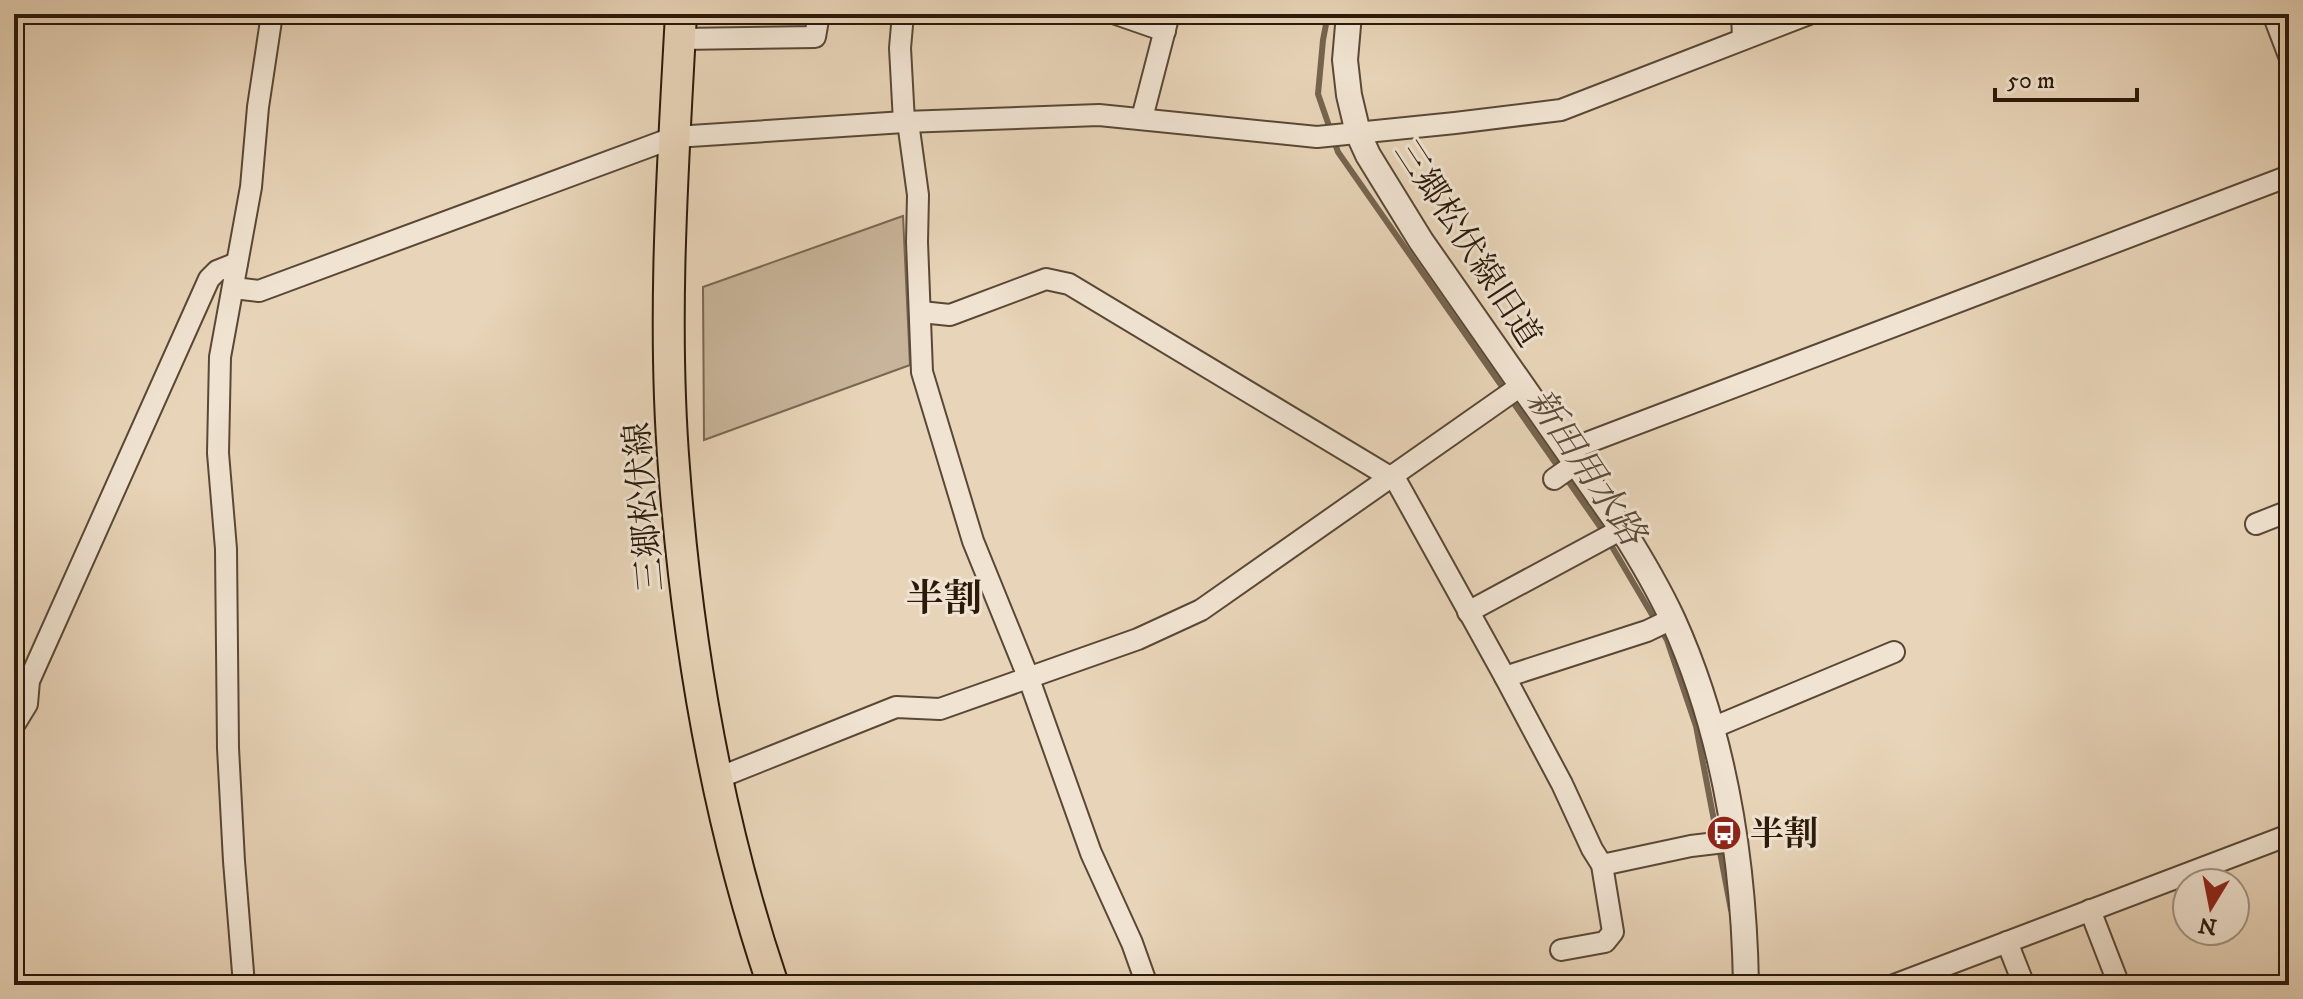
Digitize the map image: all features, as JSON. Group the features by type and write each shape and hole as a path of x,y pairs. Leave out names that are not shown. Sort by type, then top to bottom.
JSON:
{"main road":[{"name":"三郷松伏線","path":"680,26 670,302 674,466 694,644 718,778 741,874 773,985"}],"street":[{"path":"244,985 228,762 226,549 218,453 220,357 251,187 258,107 272,14"},
{"path":"680,26 815,37 819,14"},
{"path":"903,14 900,48 906,122 918,195 922,372 973,541 1029,679 1091,853 1132,943 1147,985"},
{"path":"1116,14 1167,22 1142,118"},
{"name":"三郷松伏線旧道","path":"1349,14 1345,60 1352,134 1421,241 1511,393 1567,465 1611,535 1652,577 1661,624 1695,676 1712,728 1721,842 1746,985"},
{"path":"1742,14 1743,38"},
{"path":"234,288 259,291 675,137 906,122 1099,115 1317,137 1352,134 1561,110 1809,14"},
{"path":"2273,14 2289,56"},
{"path":"1567,465 2289,176"},
{"path":"16,722 27,704 29,681 209,279 217,271 237,263"},
{"path":"921,312 950,315 1046,279 1069,284 1392,476 1505,677 1602,865 1613,932 1605,942 1561,950"},
{"path":"718,778 896,707 940,709 1029,679 1138,639 1201,610 1511,393"},
{"path":"2256,524 2289,511"},
{"path":"1468,612 1611,535"},
{"path":"1505,677 1661,624"},
{"path":"1712,728 1894,652"},
{"path":"1894,985 2289,835"},
{"path":"1602,865 1721,842"},
{"path":"2090,910 2119,985"},
{"path":"2007,942 2024,985"}],"shaded area":[{"path":"903,216 910,365 704,440 703,287"}],"waterway":[{"name":"新田用水路","path":"1328,14 1318,94 1338,152 1601,528 1667,640 1696,726 1731,910"}],"place":[{"name":"半割","path":"1724,833"}],"district":[{"name":"半割","path":"944,598"}]}
